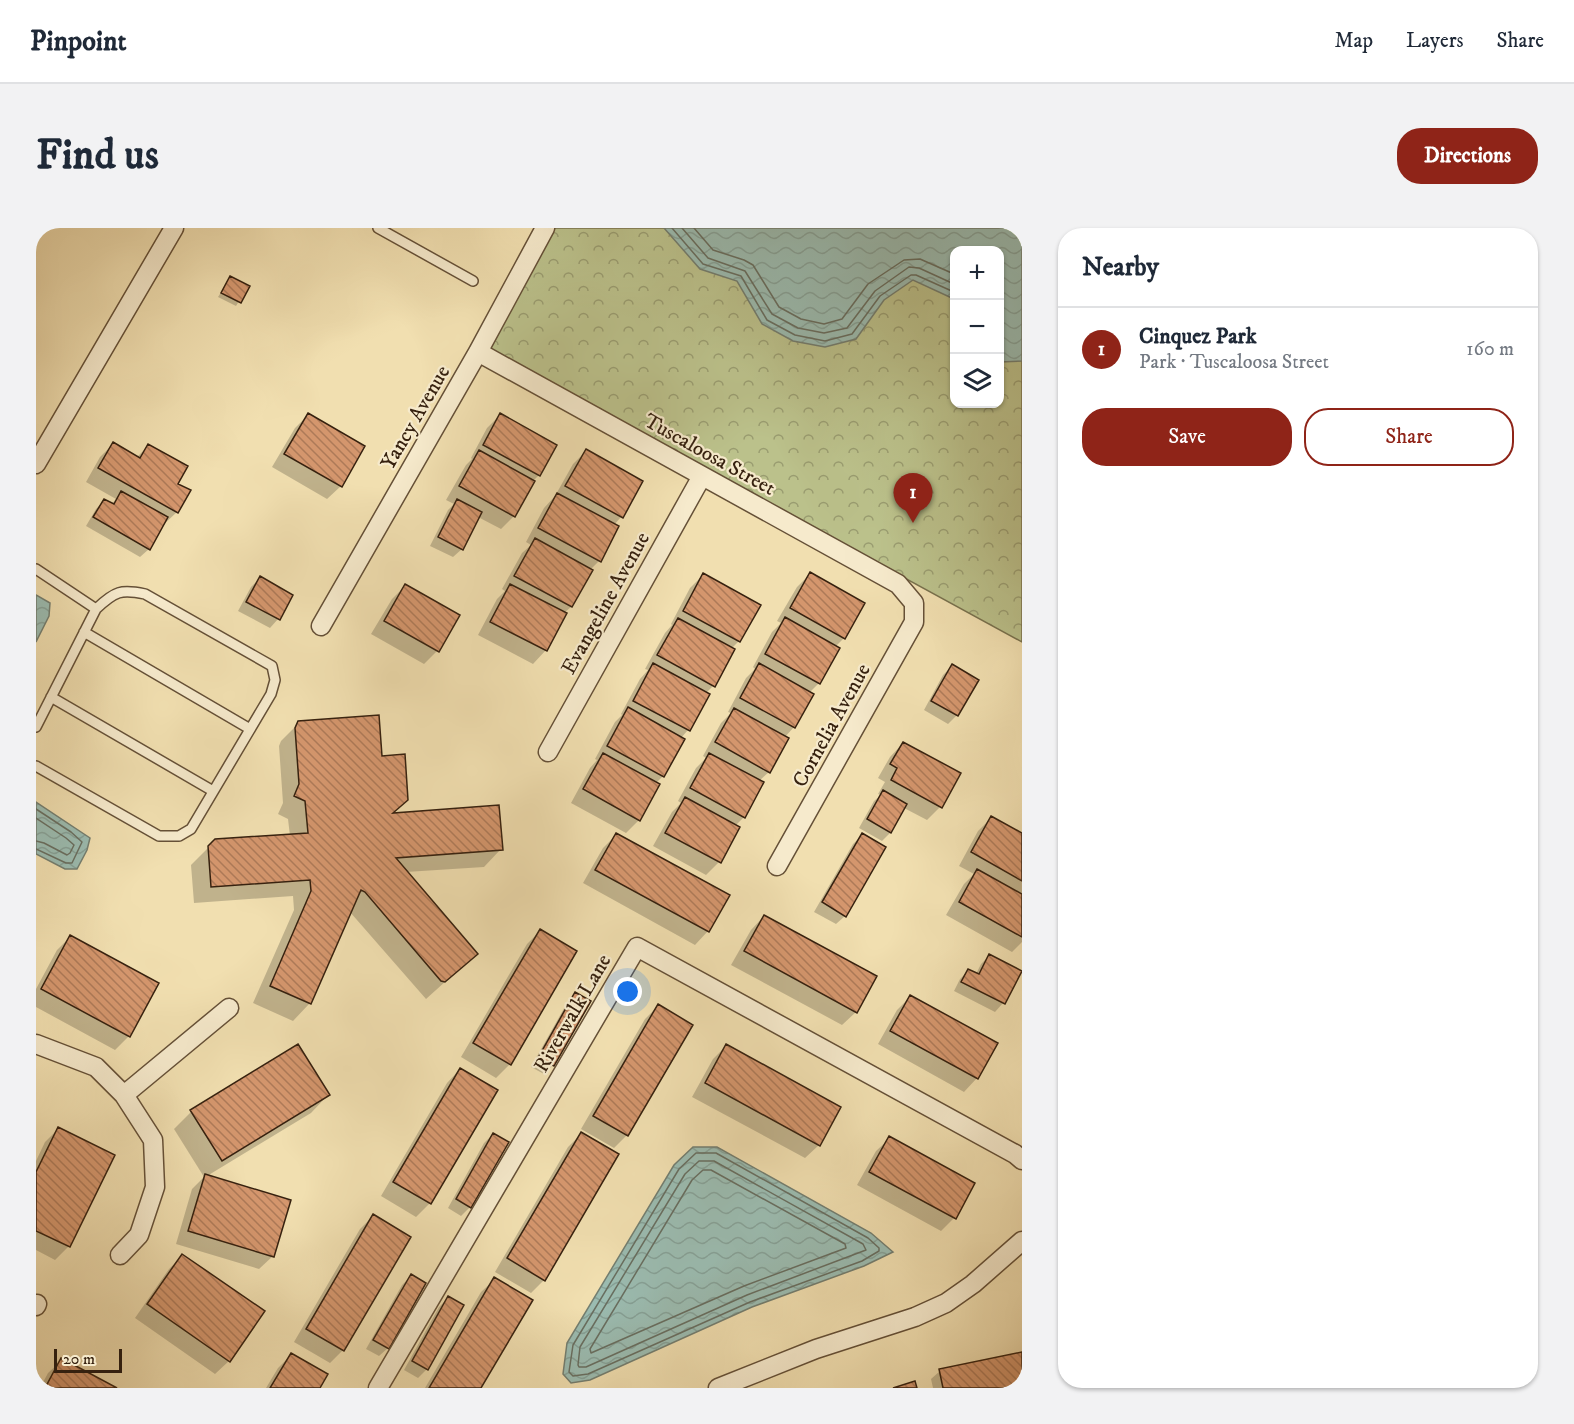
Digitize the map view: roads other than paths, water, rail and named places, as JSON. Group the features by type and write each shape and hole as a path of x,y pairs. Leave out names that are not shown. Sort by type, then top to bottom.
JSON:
{"street":[{"path":"36,464 174,228"},
{"name":"Yancy Avenue","path":"321,626 478,352 545,228"},
{"name":"Tuscaloosa Street","path":"478,352 898,584 914,603"},
{"name":"Evangeline Avenue","path":"548,752 702,476"},
{"name":"Cornelia Avenue","path":"777,866 914,622 914,603"},
{"name":"Riverwalk Lane","path":"378,1388 637,947 1015,1154 1022,1160"},
{"path":"124,1095 229,1008"},
{"path":"36,1044 96,1067 124,1095 153,1140 155,1187 139,1235 120,1255"},
{"path":"718,1388 816,1349 915,1317 945,1303 973,1284 1022,1241"}],"lane":[{"path":"378,228 473,281"},
{"path":"36,569 96,609"},
{"path":"36,727 96,609 106,599 126,590 145,594 272,666 275,680 271,694 190,829 179,836 159,836 36,766"},
{"path":"84,632 250,729"},
{"path":"51,697 213,791"}],"water":[{"path":"664,228 1022,228 1022,361 1004,362 1004,246 950,246 950,297 913,280 884,300 856,339 825,347 793,341 762,324 737,281 700,269"},
{"path":"36,595 50,603 49,616 36,642"},
{"path":"36,802 90,838 87,850 77,869 65,869 36,854"},
{"path":"693,1147 717,1147 871,1233 893,1252 864,1266 752,1307 590,1380 571,1383 563,1374 567,1343 674,1165"}],"place":[{"name":"Cinquez Park","path":"913,523"}]}
